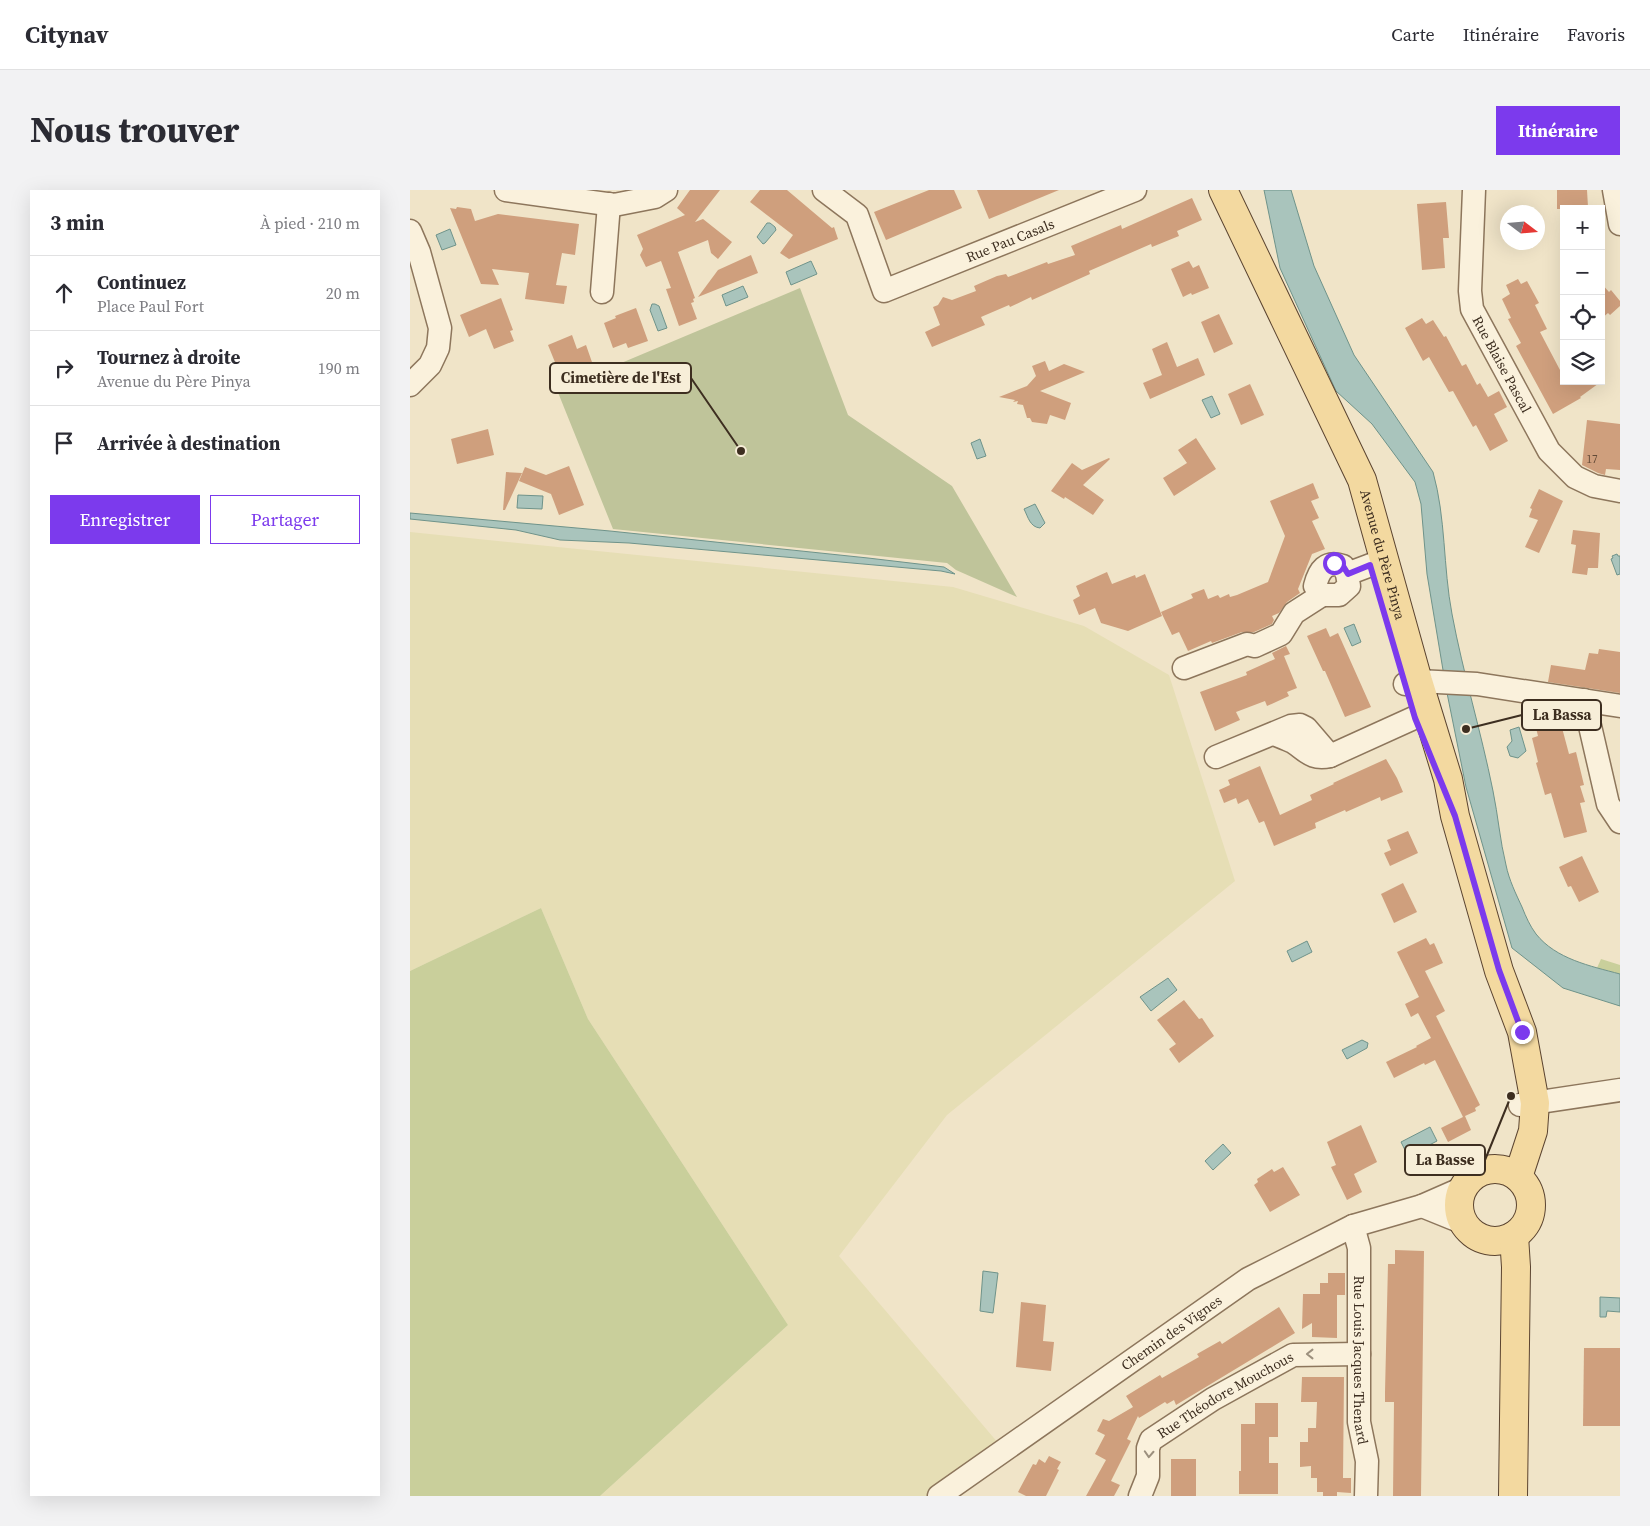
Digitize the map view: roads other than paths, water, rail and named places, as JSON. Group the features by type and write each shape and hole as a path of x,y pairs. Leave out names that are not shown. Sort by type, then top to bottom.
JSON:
{"main road":[{"name":"Avenue du Père Pinya","path":"1223,190 1362,480 1367,566 1418,682 1421,715 1448,779 1455,816 1499,970 1520,1088 1527,1104 1533,1131 1518,1177"},
{"name":"Avenue du Père Pinya","path":"1492,1169 1501,1159 1527,1104"},
{"path":"1492,1169 1501,1169 1518,1177 1526,1185 1530,1196 1531,1208 1526,1224 1505,1239 1486,1240 1477,1237 1469,1231 1459,1212 1459,1199 1463,1188 1475,1175 1492,1169"},
{"path":"1505,1239 1504,1271 1514,1335 1513,1496"}],"street":[{"path":"506,190 614,205 655,197 666,190"},
{"name":"Rue Pau Casals","path":"824,190 858,214 884,291 1135,190"},
{"name":"Rue Blaise Pascal","path":"1474,190 1470,291 1472,309 1549,451 1575,477 1594,486 1620,491"},
{"path":"1614,190 1620,224"},
{"path":"602,292 610,204"},
{"path":"410,231 419,252 440,328 438,348 430,365 410,385"},
{"path":"1184,668 1247,644 1255,646 1281,634 1294,613 1322,595 1339,595 1367,566"},
{"path":"1418,682 1478,684 1620,706"},
{"path":"1584,700 1608,804 1620,822"},
{"path":"1216,757 1291,726 1300,725 1306,728 1330,756 1421,715"},
{"path":"1527,1104 1620,1090"},
{"name":"Chemin des Vignes","path":"939,1496 1248,1279 1353,1226 1422,1206 1463,1188"},
{"path":"1422,1206 1464,1223"},
{"name":"Rue Louis Jacques Thenard","path":"1353,1226 1359,1248 1359,1422 1367,1461 1366,1496"},
{"name":"Rue Théodore Mouchous","path":"1140,1496 1148,1476 1148,1448 1151,1440 1213,1398 1293,1354 1359,1354"}],"water":[{"path":"1264,190 1291,190 1314,266 1354,355 1433,472 1440,507 1452,614 1495,800 1504,856 1515,892 1530,925 1544,943 1563,956 1620,974 1620,1006 1563,988 1512,948 1466,787 1446,688 1427,574 1421,504 1415,482 1372,424 1336,391 1280,268"},
{"path":"767,223 770,223 776,230 763,244 757,237"},
{"path":"450,229 456,245 442,250 436,235"},
{"path":"811,261 817,274 791,285 786,272"},
{"path":"743,286 748,297 726,306 722,295"},
{"path":"652,304 659,306 667,328 658,331 650,310"},
{"path":"1212,396 1220,414 1211,418 1202,400"},
{"path":"980,439 986,456 977,459 971,443"},
{"path":"518,495 543,496 542,509 517,508"},
{"path":"1035,504 1045,523 1040,528 1032,524 1024,509"},
{"path":"410,513 610,531 868,558 944,567 955,574 941,571 629,543 560,540 516,530 410,519"},
{"path":"1617,554 1620,556 1620,574 1617,575 1611,559 1613,558 1612,556"},
{"path":"1354,624 1361,642 1352,646 1344,628"},
{"path":"1519,727 1526,751 1518,758 1510,756 1507,747 1512,741 1510,730"},
{"path":"1307,941 1312,952 1292,962 1287,951"},
{"path":"1168,978 1177,990 1151,1011 1140,997"},
{"path":"1362,1040 1368,1043 1367,1048 1347,1059 1342,1050"},
{"path":"1430,1127 1437,1141 1408,1156 1401,1142"},
{"path":"1223,1144 1231,1153 1213,1170 1205,1161"},
{"path":"983,1271 998,1273 993,1313 980,1311"},
{"path":"1600,1297 1620,1298 1620,1312 1607,1311 1606,1317 1600,1317"}],"place":[{"name":"Cimetière de l'Est","path":"741,451"},
{"name":"La Bassa","path":"1466,729"},
{"name":"La Basse","path":"1511,1096"}]}
